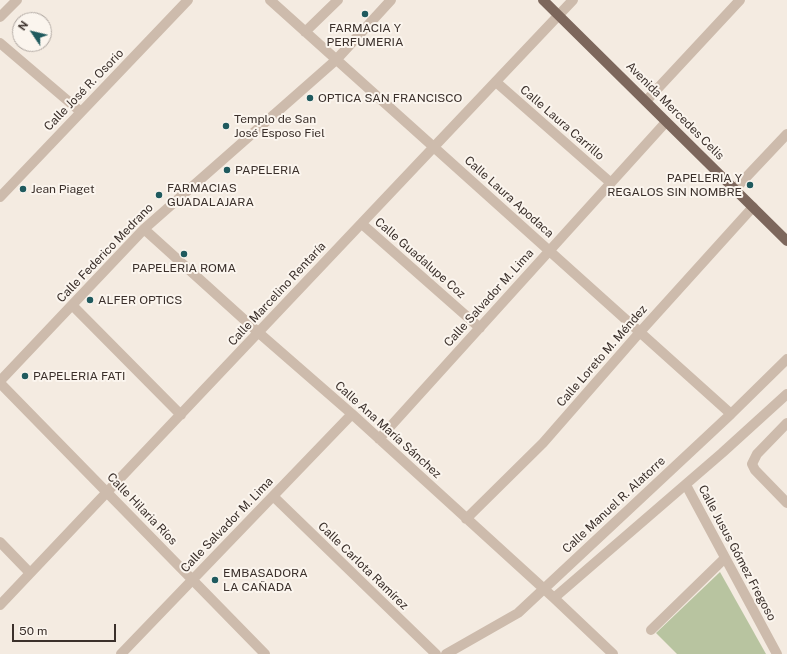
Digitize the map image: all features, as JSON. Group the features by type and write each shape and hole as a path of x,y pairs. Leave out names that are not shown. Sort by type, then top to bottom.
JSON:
{"main road":[{"name":"Avenida Mercedes Celis","path":"543,0 787,241"}],"street":[{"path":"0,17 17,0"},
{"name":"Calle José R. Osorio","path":"0,197 188,0"},
{"name":"Calle Laura Apodaca","path":"270,0 731,414"},
{"path":"305,32 338,0"},
{"name":"Calle Federico Medrano","path":"0,382 144,229 336,60 391,0"},
{"name":"Calle Marcelino Rentaría","path":"0,605 573,0"},
{"path":"646,101 740,0"},
{"path":"0,43 80,112"},
{"name":"Calle Laura Carrillo","path":"496,82 611,182"},
{"name":"Calle Salvador M. Lima","path":"379,439 666,122"},
{"path":"735,189 787,134"},
{"name":"Calle Loreto M. Méndez","path":"466,519 543,443 752,206"},
{"name":"Calle Guadalupe Coz","path":"362,224 480,328"},
{"name":"Calle Ana María Sánchez","path":"144,229 259,333 352,414 543,590 554,598 613,654"},
{"path":"72,305 181,415"},
{"name":"Calle Manuel R. Alatorre","path":"446,654 518,613 731,414 787,359"},
{"name":"Calle Hilaria Ríos","path":"0,382 265,654"},
{"path":"554,598 722,454 787,394"},
{"name":"Calle Salvador M. Lima","path":"120,654 352,414"},
{"path":"787,423 757,454 752,464 755,470 787,503"},
{"name":"Calle Jusus Gómez Fregoso","path":"686,484 777,654"},
{"name":"Calle Carlota Ramírez","path":"273,496 436,654"},
{"path":"0,542 30,573"},
{"path":"651,630 725,558"}],"green space":[{"path":"720,572 766,654 677,654 656,633"}],"place":[{"name":"FARMACIA Y PERFUMERIA","path":"365,14"},
{"name":"OPTICA SAN FRANCISCO","path":"310,98"},
{"name":"Templo de San José Esposo Fiel","path":"226,126"},
{"name":"PAPELERIA","path":"227,170"},
{"name":"PAPELERIA Y REGALOS SIN NOMBRE","path":"750,185"},
{"name":"Jean Piaget","path":"23,189"},
{"name":"FARMACIAS GUADALAJARA","path":"159,195"},
{"name":"PAPELERIA ROMA","path":"184,254"},
{"name":"ALFER OPTICS","path":"90,300"},
{"name":"PAPELERIA FATI","path":"25,376"},
{"name":"EMBASADORA LA CAÑADA","path":"215,580"}]}
